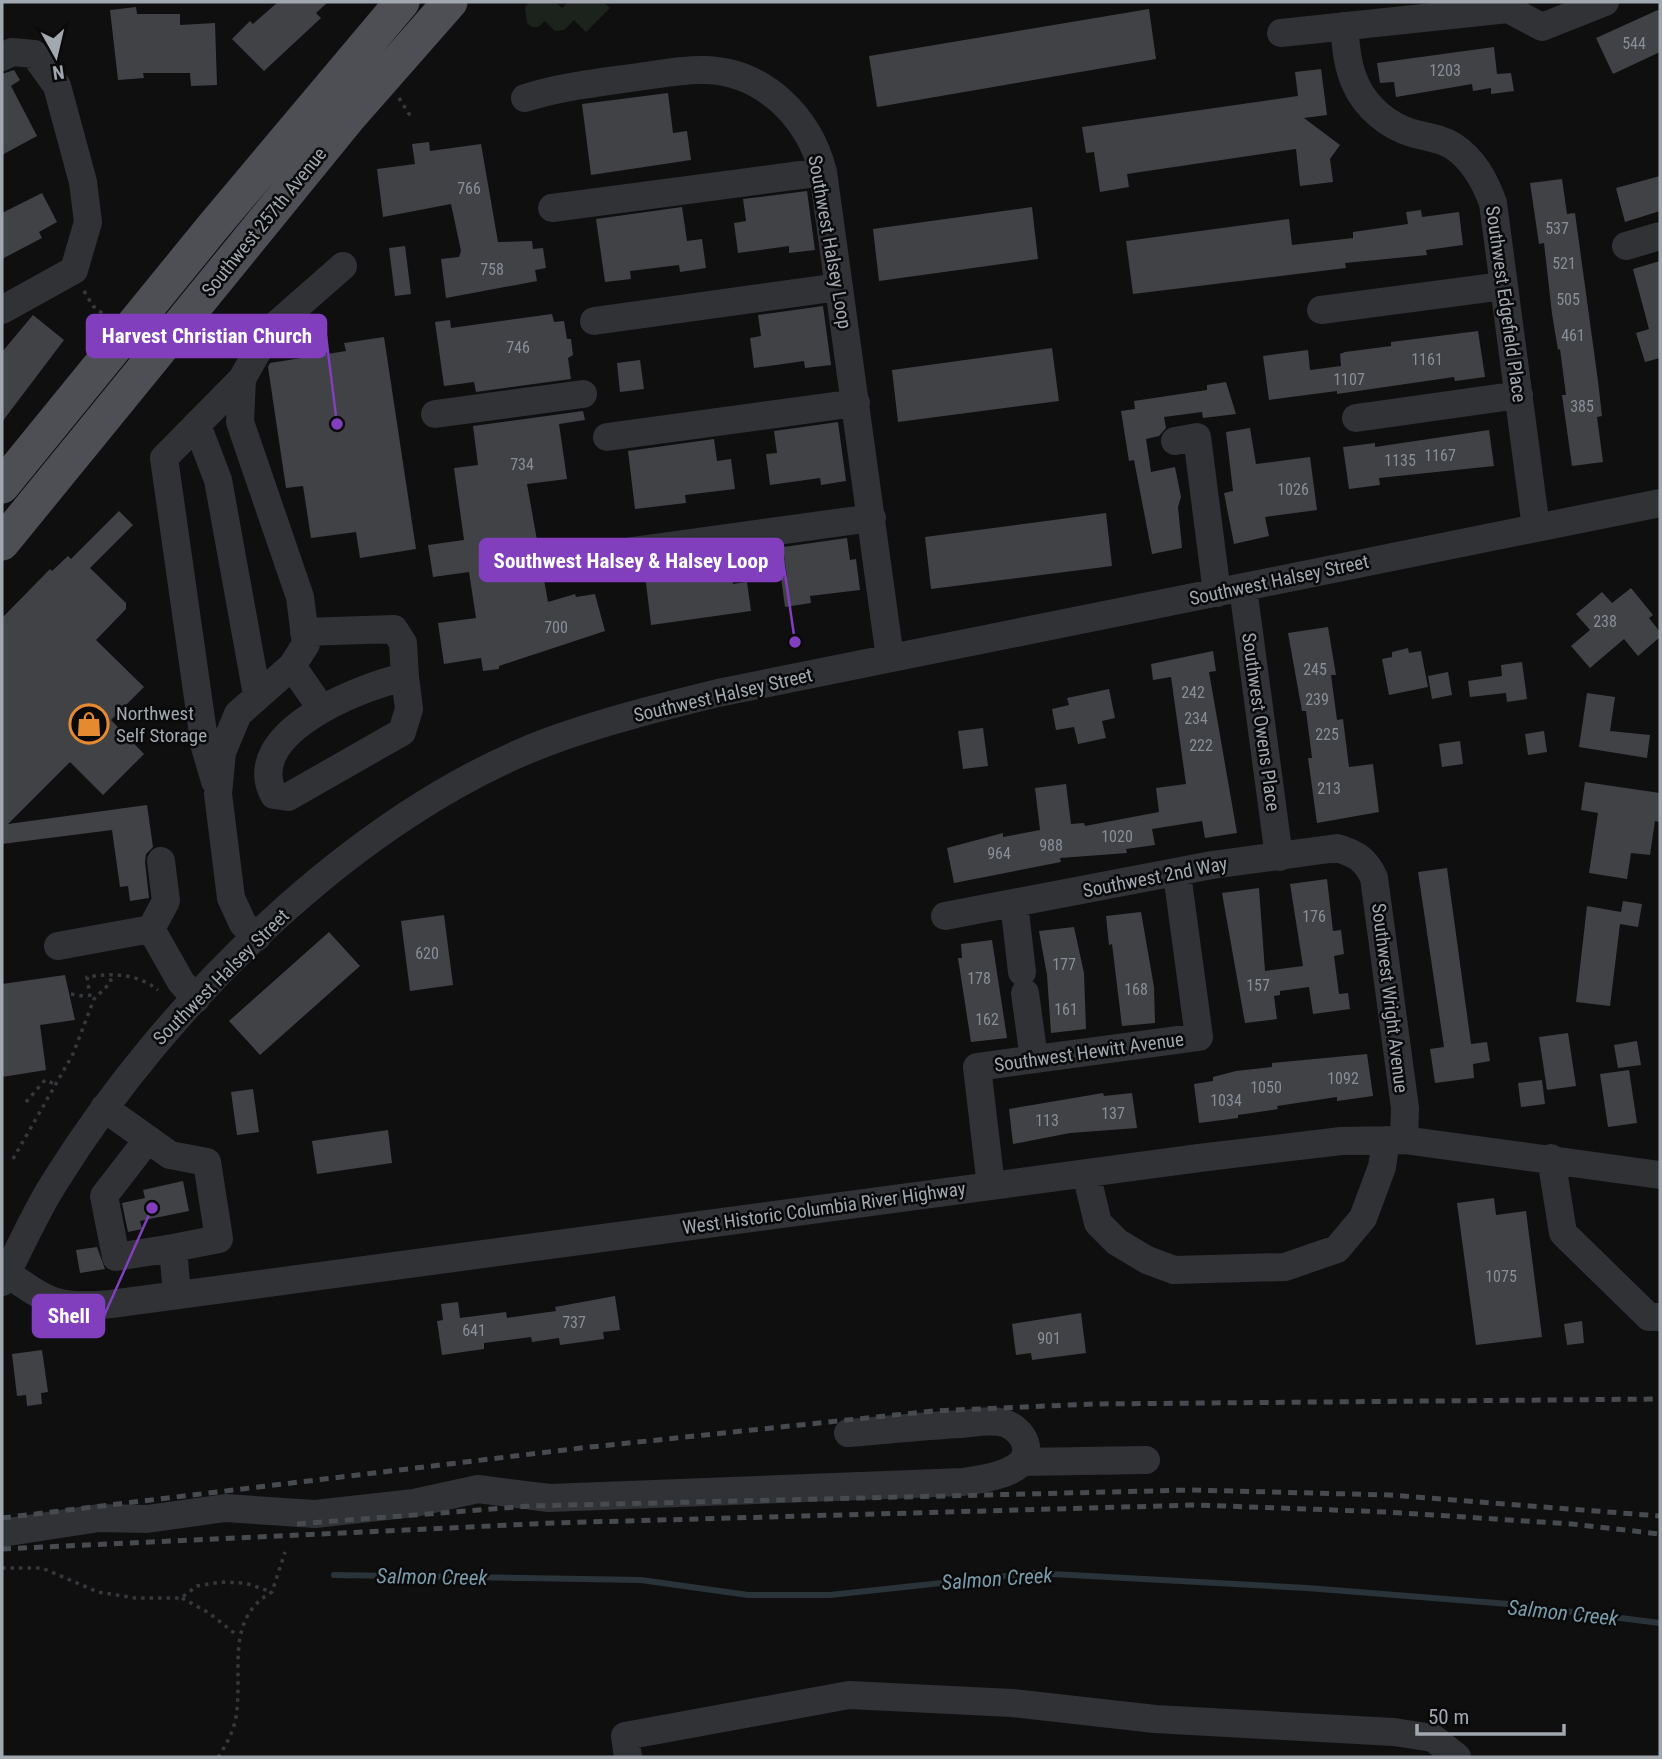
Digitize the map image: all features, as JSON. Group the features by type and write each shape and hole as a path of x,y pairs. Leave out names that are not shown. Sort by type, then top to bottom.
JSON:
{"main road":[{"name":"Southwest 257th Avenue","path":"4,477 402,2"},
{"name":"Southwest 257th Avenue","path":"2,543 349,117 450,2"}],"street":[{"path":"1281,33 1508,9 1542,27 1605,2"},
{"name":"Southwest Edgefield Place","path":"1344,26 1349,65 1368,105 1390,123 1453,146 1471,162 1485,181 1493,203 1536,528"},
{"path":"2,57 12,52 34,54 57,86 83,182 88,222 74,270 2,310"},
{"name":"Southwest Halsey Loop","path":"525,98 557,88 683,71 726,73 746,78 789,108 808,134 823,172 890,658"},
{"path":"552,208 823,172"},
{"path":"1626,246 1660,236"},
{"path":"257,937 243,924 231,898 218,794 205,747 164,458 242,379 269,331 343,267"},
{"path":"1321,310 1503,286"},
{"path":"594,321 839,287"},
{"path":"218,794 222,752 238,714 292,667 306,645 300,597 240,422 242,379"},
{"path":"435,414 583,394"},
{"path":"1356,418 1519,396"},
{"path":"607,437 856,403"},
{"path":"197,425 218,481 257,695"},
{"name":"Southwest Owens Place","path":"1175,441 1197,437 1230,591 1279,857"},
{"name":"Southwest Halsey Street","path":"4,1278 54,1183 104,1108 189,1006 257,937 342,861 419,807 516,756 549,741 658,708 890,658 1660,503"},
{"path":"625,552 872,518"},
{"path":"304,632 394,629 403,643 409,709 402,732 288,797 274,795 267,774 270,757 278,744 321,708 381,682 405,677"},
{"path":"292,667 321,708"},
{"name":"Southwest 2nd Way","path":"945,916 1177,874 1212,865 1338,848 1363,859"},
{"name":"Southwest Wright Avenue","path":"1086,1173 1098,1223 1117,1241 1147,1260 1174,1269 1285,1267 1338,1249 1363,1218 1405,1108 1374,878 1363,859"},
{"path":"151,929 166,901 161,861"},
{"name":"Southwest Hewitt Avenue","path":"991,1186 977,1067 1199,1038 1177,874"},
{"path":"1014,903 1034,1059"},
{"path":"58,946 151,929"},
{"path":"151,929 181,982 189,1006"},
{"path":"104,1108 148,1139 170,1155 207,1162 219,1239 116,1257 104,1196 148,1139"},
{"name":"West Historic Columbia River Highway","path":"4,1278 53,1303 69,1307 177,1295 1293,1146 1395,1140 1551,1158 1660,1175"},
{"path":"1551,1158 1563,1233 1649,1317 1660,1317"},
{"path":"173,1248 177,1295"},
{"path":"848,1433 937,1425 1004,1423 1016,1430 1024,1441 1026,1453 1022,1462"},
{"path":"2,1533 99,1518 148,1519 225,1507 315,1514 414,1503 478,1489 549,1497 951,1483 988,1478 1022,1462 1146,1460"},
{"path":"628,1757 625,1736 849,1695 1012,1703 1155,1719 1394,1732 1433,1738 1457,1757"}],"path":[{"path":"74,270 93,306 129,330"},
{"path":"13,1159 79,1044 91,998 87,977 110,974 146,982 189,1006"},
{"path":"71,994 91,998 111,982 110,974"},
{"path":"26,1102 45,1080 55,1084"},
{"path":"218,1757 235,1723 239,1674 238,1636 248,1612 259,1599 272,1592 285,1552"},
{"path":"2,1568 42,1567 97,1592 135,1598 181,1598 209,1613 238,1636"},
{"path":"181,1598 197,1586 221,1582 245,1583 272,1592"}],"shaded area":[{"path":"530,2 555,2 562,8 568,2 603,2 610,8 586,32 574,20 564,30 555,31 545,21 538,27 527,23 525,7"}],"building":[{"path":"278,2 328,2 316,13 321,18 264,71 232,39 250,21 253,24"},
{"path":"136,7 137,14 180,14 180,25 215,23 217,85 191,86 190,73 143,73 144,78 118,80 110,10"},
{"path":"1149,9 1156,59 877,107 869,56"},
{"path":"1660,9 1660,52 1613,74 1596,38"},
{"path":"1494,47 1497,74 1511,73 1514,91 1491,94 1491,88 1473,91 1472,84 1396,97 1394,82 1380,83 1377,63"},
{"path":"1321,69 1327,115 1304,118 1340,145 1330,159 1333,182 1300,186 1296,149 1127,174 1129,187 1100,192 1094,152 1086,153 1082,127 1298,96 1295,72"},
{"path":"14,70 20,80 11,86 37,136 2,155 2,74"},
{"path":"668,93 673,133 687,131 691,160 591,175 582,104"},
{"path":"429,142 430,151 481,144 498,242 532,241 533,249 543,248 546,268 535,270 537,281 446,298 441,259 459,257 461,251 451,204 383,217 377,169 415,164 412,144"},
{"path":"1660,176 1660,211 1625,222 1616,188"},
{"path":"1562,179 1567,214 1575,213 1602,416 1597,417 1603,462 1572,466 1562,395 1566,395 1560,349 1558,350 1552,314 1544,243 1539,244 1530,183"},
{"path":"807,191 815,250 789,253 789,246 738,253 734,223 746,221 743,199"},
{"path":"42,193 57,222 39,232 42,238 2,259 2,213"},
{"path":"682,207 687,241 702,239 706,268 680,272 679,265 630,271 631,279 605,282 596,219"},
{"path":"1032,207 1038,259 879,281 873,229"},
{"path":"1421,210 1422,217 1459,212 1463,245 1426,250 1427,255 1345,263 1346,268 1133,294 1126,241 1289,219 1292,245 1353,238 1353,232 1408,224 1406,212"},
{"path":"405,246 411,294 395,296 389,248"},
{"path":"1660,261 1660,358 1645,362 1636,333 1649,329 1633,269"},
{"path":"823,306 831,365 805,368 804,361 754,368 750,338 761,336 758,315"},
{"path":"552,314 554,322 564,321 567,339 571,339 573,355 568,358 571,379 476,392 474,382 444,386 435,322 450,320 451,328"},
{"path":"33,315 64,340 2,422 2,352"},
{"path":"1478,331 1485,377 1455,381 1454,377 1337,394 1337,391 1269,400 1263,356 1308,350 1310,370 1341,366 1340,354 1345,352 1391,346 1391,342"},
{"path":"384,337 416,549 360,558 356,532 311,538 303,486 286,488 268,367 270,363 346,351 344,343"},
{"path":"1052,348 1059,401 898,422 892,370"},
{"path":"640,360 644,389 620,392 617,363"},
{"path":"1226,382 1236,414 1203,418 1202,412 1164,417 1166,428 1159,436 1146,439 1151,472 1175,467 1181,497 1178,507 1182,548 1152,554 1134,460 1129,461 1121,411 1135,409 1134,401 1207,390 1207,385"},
{"path":"583,411 585,420 559,424 567,479 527,484 548,602 575,594 576,597 595,594 605,631 499,666 499,669 483,671 481,658 444,664 438,623 476,618 469,572 433,577 428,545 464,540 454,468 478,465 473,426"},
{"path":"838,422 846,481 821,485 820,478 770,485 766,454 777,453 774,431"},
{"path":"1250,428 1256,464 1310,457 1317,510 1265,517 1269,536 1234,544 1224,493 1233,491 1226,432"},
{"path":"1489,430 1494,466 1379,478 1380,485 1349,489 1343,447 1375,443 1375,447"},
{"path":"714,439 717,461 731,459 735,489 685,495 686,503 635,509 628,451"},
{"path":"119,511 133,525 90,568 126,603 126,609 96,640 144,687 111,720 144,754 103,795 70,762 8,824 147,805 153,847 146,854 145,862 149,898 130,901 128,886 120,887 112,830 2,844 2,618 50,569 52,571 68,556 71,559"},
{"path":"1106,513 1112,566 931,589 925,537"},
{"path":"847,538 850,560 856,559 860,590 810,596 811,603 785,607 781,577 787,577 783,547"},
{"path":"730,554 733,584 747,582 751,611 651,625 644,566"},
{"path":"1631,588 1653,615 1649,618 1660,632 1660,637 1638,656 1624,639 1590,668 1571,646 1590,630 1576,614 1602,592 1612,603"},
{"path":"1328,627 1336,675 1331,675 1337,720 1343,719 1349,767 1373,764 1379,812 1317,823 1308,758 1312,758 1306,711 1302,711 1288,633"},
{"path":"1408,648 1409,653 1421,651 1428,687 1389,695 1382,659 1392,657 1392,652"},
{"path":"1213,651 1216,671 1209,672 1237,833 1205,838 1202,821 1152,829 1155,845 1126,849 1127,853 1060,858 1061,862 954,883 947,848 1003,833 1003,837 1040,830 1035,788 1066,784 1071,824 1084,823 1085,826 1159,812 1156,788 1186,784 1171,677 1153,680 1151,664"},
{"path":"1522,662 1527,699 1507,702 1506,693 1470,697 1468,681 1502,676 1501,665"},
{"path":"1448,672 1452,695 1432,699 1428,676"},
{"path":"1109,689 1115,718 1102,721 1106,738 1078,744 1074,727 1056,730 1052,709 1069,705 1067,698"},
{"path":"1587,693 1615,697 1610,731 1650,735 1647,758 1579,747"},
{"path":"983,728 988,766 963,769 958,731"},
{"path":"1544,731 1547,752 1528,755 1525,734"},
{"path":"1460,741 1463,764 1442,767 1439,744"},
{"path":"1585,782 1660,793 1659,822 1655,821 1650,855 1631,853 1627,879 1589,873 1598,813 1581,810"},
{"path":"1447,868 1471,1044 1487,1042 1490,1061 1473,1064 1474,1078 1435,1083 1430,1049 1444,1047 1418,872"},
{"path":"1327,879 1333,931 1341,930 1344,954 1334,956 1339,994 1348,993 1350,1009 1313,1014 1309,987 1280,991 1280,995 1274,996 1277,1019 1245,1023 1222,893 1259,888 1265,971 1303,966 1290,884"},
{"path":"1623,901 1642,904 1638,927 1620,924 1610,1006 1576,1002 1587,906 1621,912"},
{"path":"1141,912 1154,987 1155,1023 1122,1026 1106,916"},
{"path":"444,915 453,985 410,991 401,921"},
{"path":"1074,927 1084,973 1086,1029 1051,1033 1047,975 1039,931"},
{"path":"329,932 360,966 260,1055 229,1021"},
{"path":"992,940 1007,1038 971,1042 958,958 962,958 961,944"},
{"path":"65,975 75,1020 40,1025 46,1070 2,1077 2,984"},
{"path":"1568,1033 1576,1086 1547,1090 1539,1037"},
{"path":"1637,1041 1641,1065 1618,1068 1614,1045"},
{"path":"1367,1054 1373,1096 1337,1101 1337,1097 1277,1106 1278,1109 1238,1115 1238,1118 1199,1123 1194,1084 1213,1081 1213,1077 1236,1071 1272,1067 1272,1063"},
{"path":"1629,1070 1637,1123 1608,1127 1600,1074"},
{"path":"1542,1080 1545,1104 1521,1107 1518,1083"},
{"path":"253,1089 259,1132 237,1135 231,1092"},
{"path":"1103,1093 1104,1096 1132,1093 1137,1128 1070,1133 1013,1144 1009,1109"},
{"path":"388,1130 392,1163 317,1174 312,1141"},
{"path":"183,1181 189,1211 140,1221 142,1229 128,1232 122,1203 145,1198 143,1190"},
{"path":"1494,1198 1496,1215 1526,1211 1542,1337 1476,1345 1457,1203"},
{"path":"97,1247 105,1269 80,1273 76,1250"},
{"path":"615,1296 620,1330 603,1332 604,1339 560,1345 559,1338 532,1342 531,1337 484,1343 484,1349 442,1355 437,1321 443,1320 441,1304 458,1302 460,1318 506,1312 507,1318 556,1311 555,1307"},
{"path":"1081,1313 1086,1353 1032,1360 1031,1353 1016,1355 1012,1324"},
{"path":"1582,1321 1584,1343 1567,1345 1564,1324"},
{"path":"42,1350 48,1392 41,1393 42,1404 27,1406 26,1395 17,1396 12,1354"}],"waterway":[{"name":"Salmon Creek","path":"334,1575 641,1580 748,1595 830,1595 1034,1573 1307,1588 1509,1604 1660,1623"}],"railway":[{"path":"2,1518 581,1448 933,1411 1093,1404 1660,1399"},
{"path":"297,1524 530,1506 1191,1490 1390,1495 1660,1516"},
{"path":"2,1549 553,1523 1197,1505 1387,1512 1572,1524 1660,1534"}],"place":[{"name":"Harvest Christian Church","path":"337,424"},
{"name":"Southwest Halsey & Halsey Loop","path":"795,642"},
{"name":"Northwest Self Storage","path":"89,724"},
{"name":"Shell","path":"152,1208"}]}
